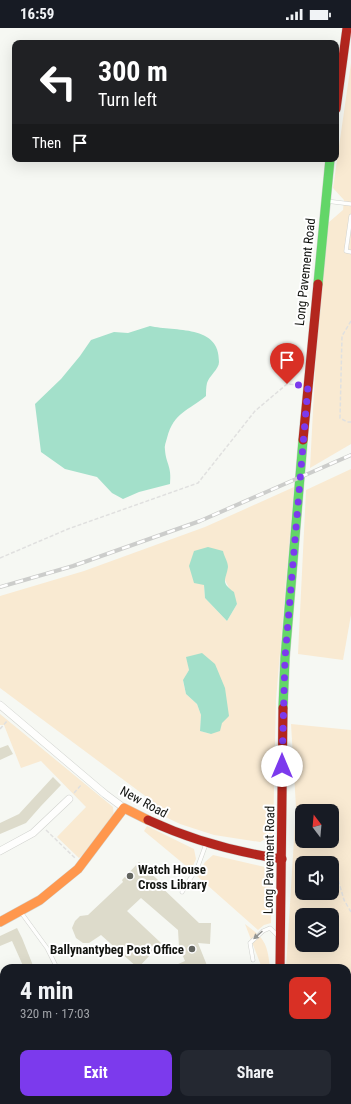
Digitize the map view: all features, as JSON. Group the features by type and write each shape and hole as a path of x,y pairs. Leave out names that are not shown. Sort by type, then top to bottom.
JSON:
{"main road":[{"path":"339,88 347,28"},
{"name":"Long Pavement Road","path":"280,964 282,720 285,658 308,386 330,162"},
{"path":"1,919 20,911 58,887 83,865 124,808"},
{"name":"New Road","path":"124,808 143,818 206,844 257,856 282,859"}],"street":[{"name":"New Road","path":"0,705 124,808"},
{"path":"0,851 26,838 69,799"}],"lane":[{"path":"326,201 351,204"},
{"path":"351,216 346,251 351,252"},
{"path":"182,892 198,866 206,844"},
{"path":"20,911 47,948 55,964"},
{"path":"253,960 250,943 263,931 270,928 280,939"}],"path":[{"path":"351,321 342,336 340,418 347,422 351,422"},
{"path":"0,558 68,529 198,483 255,411 287,384 308,386"},
{"path":"0,729 12,715"},
{"path":"69,799 87,778"},
{"path":"41,825 83,865"},
{"path":"339,883 344,900 351,912"}],"shaded area":[{"path":"351,63 351,444 310,468 316,353 328,223 343,210 344,200 333,188 337,162 339,162 339,146"},
{"path":"150,326 183,330 204,335 212,341 217,350 219,365 207,383 206,396 182,413 170,429 165,447 170,469 170,484 139,492 123,499 112,493 97,477 65,469 41,452 35,404 61,379 91,340 114,332 128,333"},
{"path":"351,469 351,615 343,660 298,654 306,490"},
{"path":"294,487 276,700 273,835 260,842 214,835 180,824 153,811 156,804 0,688 0,596 84,571 205,527","holes":["228,566 224,578 237,604 227,621 205,598 204,585","187,657 211,734 200,731 201,715 197,704 186,694 183,681 189,670"]},
{"path":"208,547 223,551 227,563 228,567 225,583 234,592 237,604 227,621 205,598 204,585 194,583 189,566 194,551"},
{"path":"202,653 215,664 225,688 229,716 222,723 220,731 211,734 200,731 201,715 197,704 186,694 183,680 189,670 186,657"},
{"path":"0,714 113,807 114,818 91,847 79,858 57,837 86,807 41,761 21,768 4,725 0,725"},
{"path":"291,724 351,730 351,964 286,964 295,823 295,848 339,848 339,804 296,804"},
{"path":"147,826 194,849 196,859 191,870 144,831"},
{"path":"213,855 265,867 272,876 271,923 264,925 258,930 197,876 205,862"},
{"path":"245,924 261,938 266,947 269,964 260,964"}],"building":[{"path":"8,745 13,754 0,760 0,748"},
{"path":"53,777 61,785 26,823 0,834 0,823 19,814"},
{"path":"139,862 158,880 156,882 199,923 211,923 210,944 198,943 206,964 178,964 185,961 179,947 178,930 141,898 127,911 161,943 142,964 134,964 101,935 89,943 83,943 76,938 72,928 75,921 80,916 88,915 123,882 122,880"},
{"path":"17,928 32,964 22,964 12,941 0,946 0,936"}],"railway":[{"path":"0,587 73,566 200,521 351,455"}],"traffic: fast":[{"path":"318,284 330,162"},
{"path":"283,708 285,658 303,440"}],"traffic: slow":[{"path":"0,922 40,900 78,869 124,808 148,820"}],"traffic: jam":[{"path":"339,87 347,28"},
{"path":"303,440 318,284"},
{"path":"280,964 283,708"},
{"path":"148,820 180,834 230,849 282,859"}],"place":[{"name":"Watch House Cross Library","path":"130,876"},
{"name":"Ballynantybeg Post Office","path":"192,949"}],"route":[{"path":"282,766 282,720 285,658 308,386 287,384"}]}
